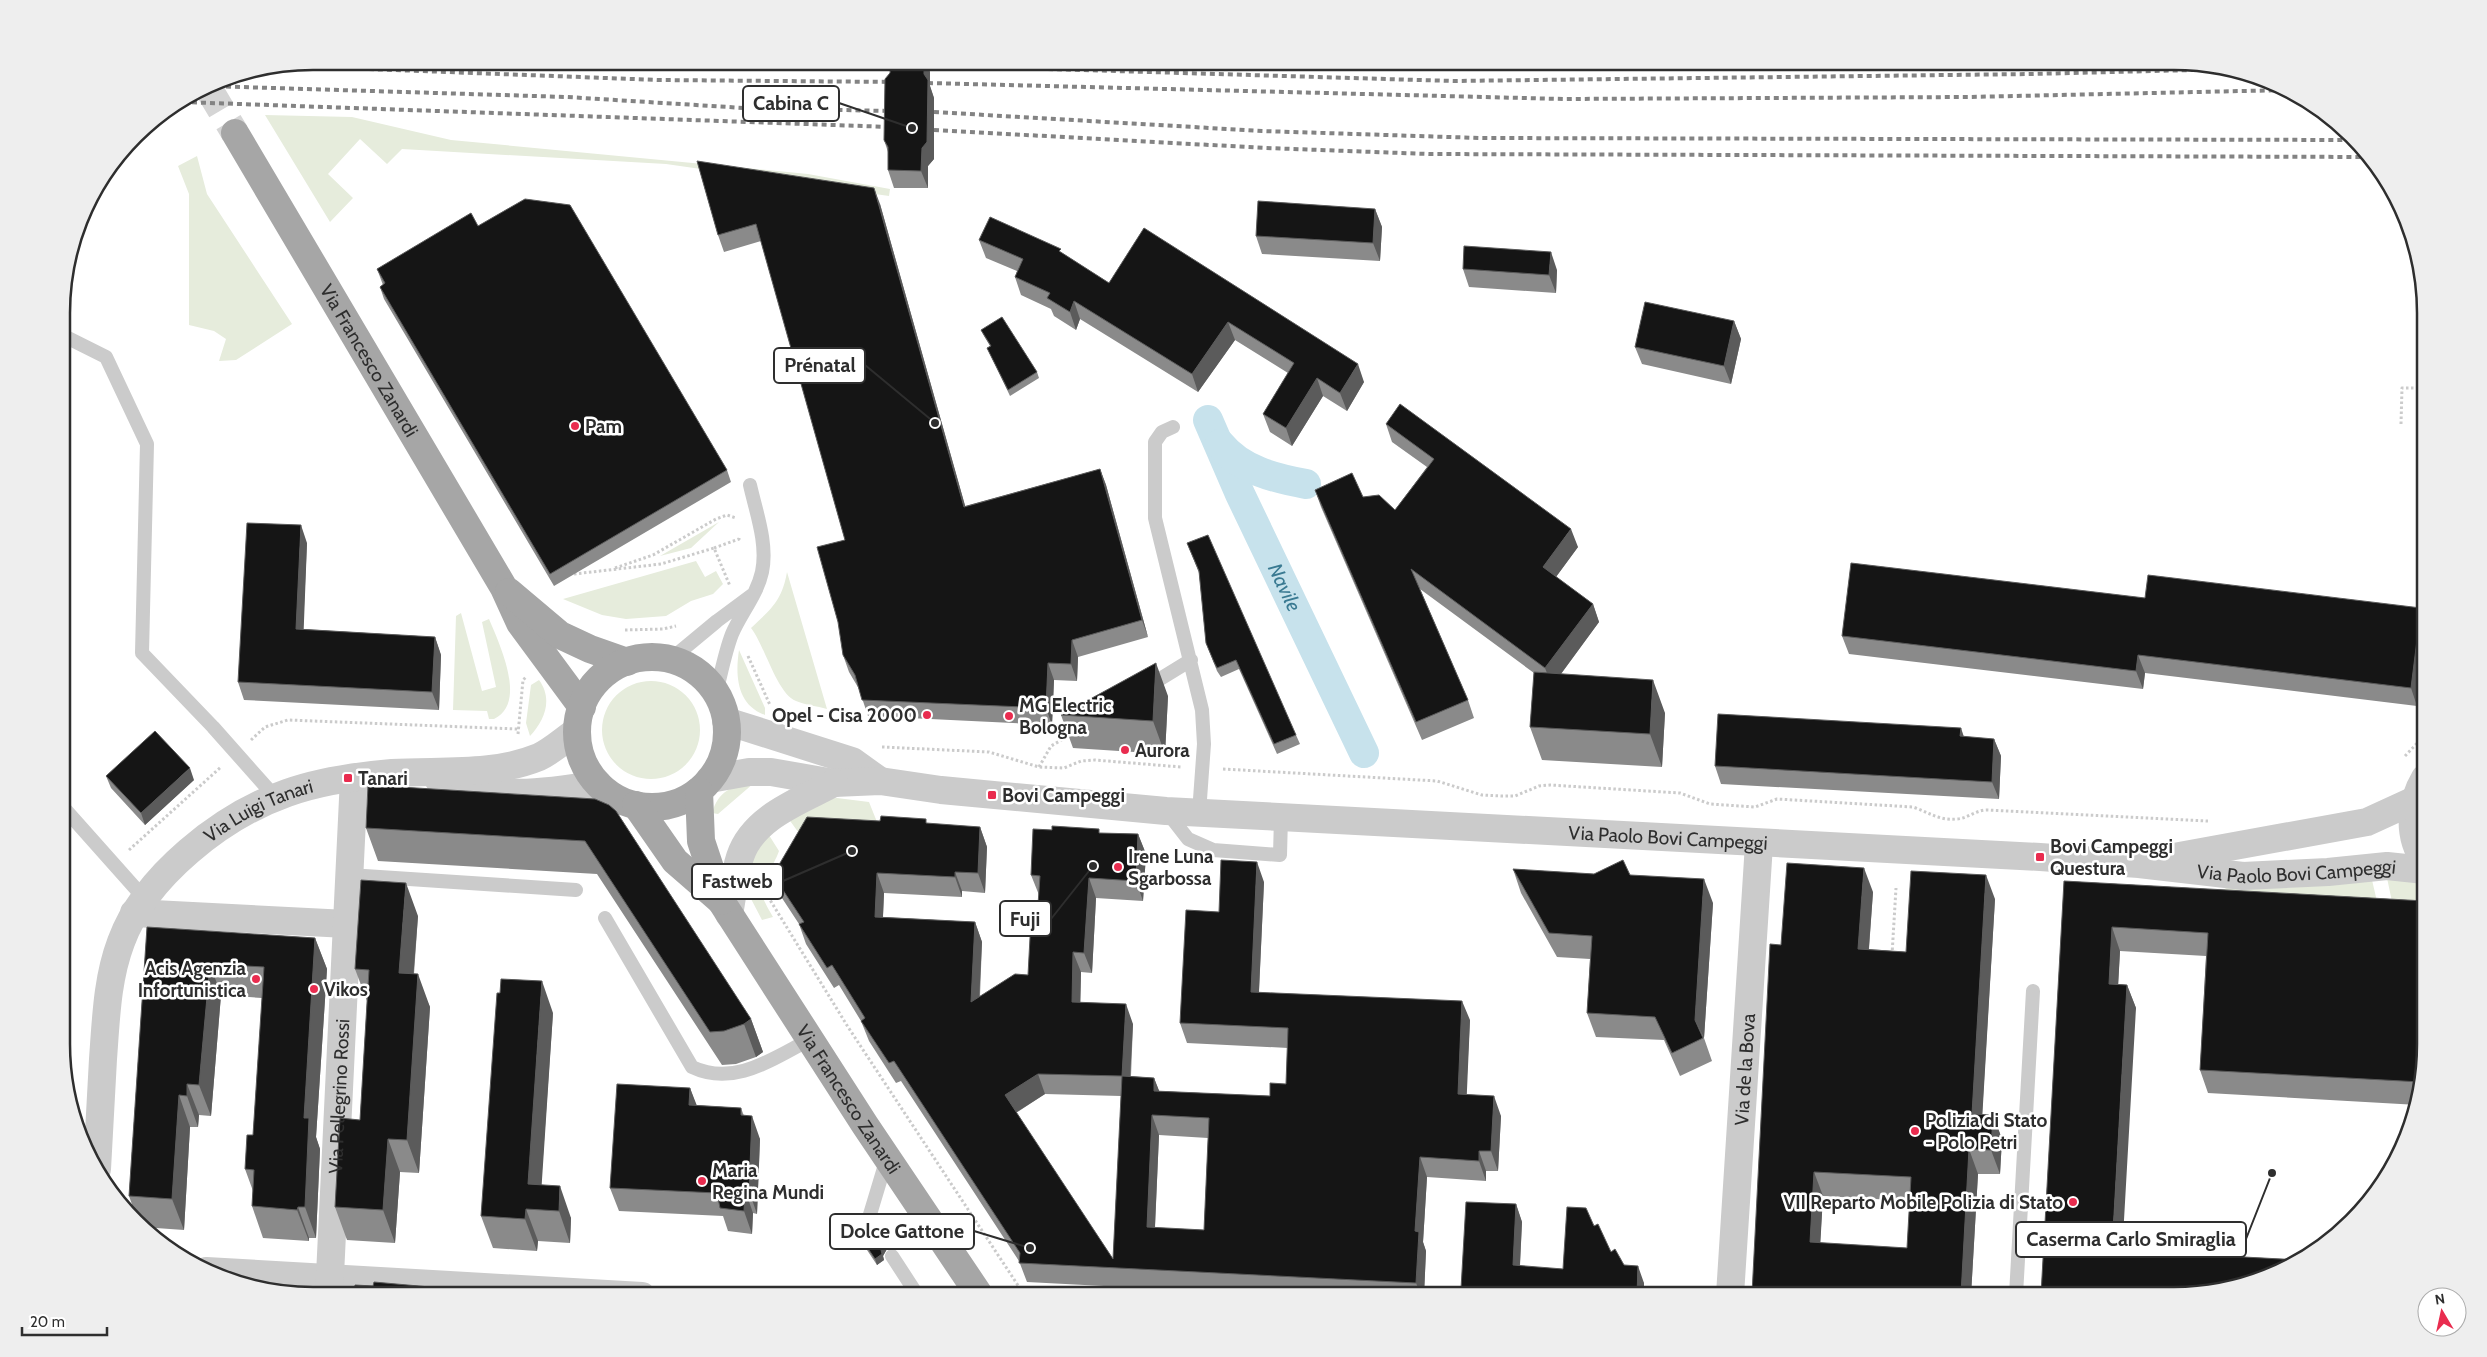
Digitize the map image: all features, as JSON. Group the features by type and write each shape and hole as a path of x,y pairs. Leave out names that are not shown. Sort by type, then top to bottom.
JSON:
{"main road":[{"name":"Via Francesco Zanardi","path":"235,133 504,588 520,623 579,719"},
{"name":"Via Francesco Zanardi","path":"504,588 560,635 590,649 627,662"},
{"path":"648,658 670,660 696,672 716,694 726,721 724,752 704,785 670,805 654,807 636,805 616,798 598,784 584,765 579,719 599,679 612,669 627,662 648,658"},
{"name":"Via Francesco Zanardi","path":"704,785 701,841 725,908 809,1040 974,1287"},
{"name":"Via Francesco Zanardi","path":"636,805 675,862 725,908"}],"street":[{"name":"Via Luigi Tanari","path":"98,1156 107,994 120,942 139,906 164,874 197,846 245,813 276,798 322,784 354,778 415,772 479,770 525,762 541,756 579,719"},
{"name":"Via Paolo Bovi Campeggi","path":"726,721 852,761 880,780"},
{"name":"Via Luigi Tanari","path":"415,772 472,789 507,794 532,794 598,784"},
{"name":"Via Paolo Bovi Campeggi","path":"704,785 749,772 771,772 834,782 880,780 941,790 1166,811 2139,864 2244,876 2328,872 2387,866 2417,869"},
{"name":"Via Pellegrino Rossi","path":"329,1287 354,778"},
{"name":"Via Paolo Bovi Campeggi","path":"725,908 740,857 748,840 770,817 834,782"},
{"name":"Via Paolo Bovi Campeggi","path":"2139,864 2366,822 2417,791"},
{"path":"2417,800 2412,819 2414,838 2417,844"},
{"name":"Via de la Bova","path":"1731,1287 1759,844"},
{"path":"139,906 347,924"},
{"path":"239,1275 329,1287"}],"lane":[{"path":"70,339 106,357 147,444 142,653 213,727 276,798"},
{"path":"1173,427 1162,432 1155,442 1154,518 1191,660 1204,725 1199,813"},
{"path":"716,694 732,635 755,593 762,571 762,551 750,485"},
{"path":"670,660 717,621 755,593"},
{"path":"1135,695 1191,660"},
{"path":"1166,811 1188,840 1213,850 1280,855 1281,817"},
{"path":"70,815 113,864 139,906"},
{"path":"349,875 576,890"},
{"path":"605,918 692,1067 706,1074 744,1073 809,1040"},
{"path":"2016,1287 2033,991"},
{"path":"874,1229 868,1221 887,1158"},
{"path":"892,1256 912,1287"}],"path":[{"path":"2401,424 2402,388 2417,388"},
{"path":"574,574 609,570 661,564 739,539 739,527 735,517 723,516 653,555 609,570"},
{"path":"714,548 731,588 726,594"},
{"path":"621,631 663,629 683,622"},
{"path":"748,655 771,707"},
{"path":"519,738 517,729 523,680 527,675"},
{"path":"265,727 288,720 517,729"},
{"path":"1039,767 1051,746 1073,733"},
{"path":"2401,764 2417,742"},
{"path":"879,746 989,752 1039,767 1064,768 1081,760 1188,767"},
{"path":"1218,769 1437,781 1482,795 1514,796 1539,786 1550,785 1680,793 1710,804 1755,807 1777,799 1913,807 1933,816 1956,820 1978,810 1987,810 2216,821"},
{"path":"113,864 214,773"},
{"path":"779,869 767,886 767,895 848,1027 1019,1287"},
{"path":"1892,956 1896,888"}],"green space":[{"path":"265,115 352,117 451,140 808,174 890,189 889,196 666,164 402,149 387,164 360,139 328,174 353,198 330,222"},
{"path":"197,156 207,194 292,324 236,360 219,361 226,339 214,331 189,325 189,194 178,166"},
{"path":"719,522 691,548 660,556"},
{"path":"696,561 705,577 716,571 723,584 713,594 691,601 666,616 626,619 602,615 563,599"},
{"path":"787,572 827,709 796,701 789,697 777,680 751,628 775,604 785,582"},
{"path":"461,613 482,691 496,687 482,622 489,619 504,657 510,687 509,700 504,711 494,719 489,719 487,711 453,710 456,616"},
{"path":"739,650 765,708 765,715 756,710 743,697 737,670"},
{"path":"539,680 546,695 545,709 540,723 530,736 526,723 531,685"},
{"path":"651,681 670,685 686,695 696,711 700,730 696,749 686,765 670,775 651,779 632,775 616,765 606,749 602,730 606,711 616,695 632,685"},
{"path":"754,783 718,814 712,813 718,799 727,790"},
{"path":"837,798 869,802 879,827 801,836 788,818 826,799"},
{"path":"767,832 779,851 762,882 761,888 762,895 773,917 762,920 749,895 748,862"},
{"path":"2387,878 2417,882 2417,912 2394,911"},
{"path":"2372,880 2379,910 2220,891 2231,886 2283,888"}],"building":[{"path":"890,70 924,70 928,80 927,142 922,148 921,171 888,170 888,147 884,140 885,79"},
{"path":"697,161 874,188 964,507 1100,469 1142,620 1072,640 1071,664 1048,663 1046,708 862,700 855,675 843,655 838,622 817,547 845,540 756,224 718,235"},
{"path":"525,199 570,205 727,470 550,574 380,287 385,283 377,269 471,213 478,226"},
{"path":"1258,201 1375,209 1373,243 1256,236"},
{"path":"990,217 1061,249 1059,251 1109,283 1144,228 1358,364 1340,393 1317,378 1286,428 1263,414 1294,363 1228,322 1192,374 1074,301 1070,312 1047,298 1050,293 1015,277 1023,259 979,240"},
{"path":"1464,246 1551,252 1549,275 1463,269"},
{"path":"1645,302 1734,321 1724,366 1635,347"},
{"path":"1002,317 1037,372 1008,390 987,348 991,346 981,330"},
{"path":"1400,404 1571,529 1543,567 1593,604 1545,668 1411,569 1468,700 1416,722 1315,490 1352,473 1363,497 1379,495 1395,510 1434,459 1386,424"},
{"path":"247,523 301,525 296,629 435,637 432,692 238,682"},
{"path":"1208,535 1296,735 1274,744 1236,660 1217,668 1206,643 1199,571 1187,543"},
{"path":"1851,563 2145,598 2148,575 2417,608 2417,640 2411,688 2138,655 2136,671 1842,636"},
{"path":"1156,663 1153,721 1061,715"},
{"path":"1534,672 1653,680 1650,734 1530,727"},
{"path":"1718,714 1961,728 1960,736 1994,739 1992,782 1715,766"},
{"path":"155,731 190,768 141,813 106,776"},
{"path":"368,785 595,799 609,805 616,811 751,1019 744,1024 724,1031 710,1032 585,841 366,828"},
{"path":"881,816 926,819 926,823 980,827 978,873 955,872 955,877 877,873 875,917 975,922 971,1002 1015,974 1028,975 1031,919 1037,919 1040,876 1031,875 1033,829 1052,830 1052,826 1099,829 1099,833 1138,834 1136,881 1089,878 1084,953 1073,952 1072,1002 1126,1004 1122,1076 1154,1078 1154,1091 1270,1096 1270,1083 1286,1084 1288,1028 1180,1023 1186,910 1219,912 1221,860 1257,862 1251,992 1462,1001 1458,1094 1494,1096 1491,1151 1479,1151 1479,1161 1420,1157 1415,1231 1419,1232 1416,1283 1019,1263 1020,1253 894,1061 889,1063 861,1021 865,1018 832,965 827,968 799,924 804,922 773,875 807,817 880,821","holes":["1038,1074 1122,1076 1113,1259 1005,1095","1152,1115 1209,1118 1204,1230 1147,1227"]},
{"path":"1623,860 1630,875 1704,879 1695,1020 1703,1038 1672,1053 1655,1017 1587,1013 1592,936 1549,933 1513,869 1594,874"},
{"name":"Polizia di Stato - Polo Petri","path":"1787,863 1864,868 1858,949 1906,952 1911,871 1986,875 1972,1114 1993,1115 1991,1150 1969,1149 1961,1287 1752,1287 1770,944 1781,945","holes":["1814,1172 1911,1177 1907,1248 1810,1242"]},
{"path":"361,880 406,883 399,973 418,974 407,1140 388,1139 383,1210 335,1207 340,1118 360,1120 369,970 355,969"},
{"path":"2064,881 2417,901 2417,1044 2414,1082 2200,1070 2208,933 2112,927 2109,984 2127,985 2112,1250 2286,1259 2237,1279 2205,1285 2174,1287 2041,1287"},
{"path":"147,927 315,938 304,1118 309,1118 305,1207 298,1207 297,1210 252,1206 254,1170 245,1169 247,1135 253,1135 264,967 210,964 199,1085 187,1084 187,1096 179,1095 172,1199 129,1196"},
{"path":"501,979 542,981 528,1184 560,1186 559,1211 526,1209 525,1219 481,1216 497,993 500,993"},
{"path":"617,1084 690,1088 689,1105 741,1108 741,1115 752,1116 749,1191 745,1190 744,1211 720,1208 717,1193 610,1188"},
{"path":"1466,1202 1516,1204 1513,1265 1563,1269 1567,1207 1586,1208 1594,1226 1598,1224 1611,1252 1615,1249 1624,1265 1638,1266 1637,1287 1461,1287"},
{"path":"880,1220 896,1244 890,1241 885,1243 881,1250 882,1254 875,1259 857,1232 864,1227 869,1231 877,1230 880,1226"},
{"path":"374,1282 430,1287 355,1287 355,1285 373,1286"}],"waterway":[{"name":"Navile","path":"1208,420 1240,494 1364,753"},
{"path":"1220,444 1228,453 1248,466 1270,476 1306,484"}],"tunnel":[{"path":"211,93 235,133"}],"railway":[{"path":"394,70 659,80 897,82"},
{"path":"1082,70 1453,81 2179,70"},
{"path":"928,83 1563,99 1968,97 2270,90"},
{"path":"226,87 567,97 744,108 891,111"},
{"path":"193,102 890,127"},
{"path":"934,112 1262,131 1480,138 2345,140"},
{"path":"934,130 1266,148 1429,154 2360,157"}],"place":[{"name":"Cabina C","path":"912,128"},
{"name":"Prénatal","path":"935,423"},
{"name":"Pam","path":"575,426"},
{"name":"Opel - Cisa 2000","path":"927,715"},
{"name":"MG Electric Bologna","path":"1009,716"},
{"name":"Aurora","path":"1125,750"},
{"name":"Tanari","path":"348,778"},
{"name":"Bovi Campeggi","path":"992,795"},
{"name":"Fastweb","path":"852,851"},
{"name":"Bovi Campeggi Questura","path":"2040,857"},
{"name":"Fuji","path":"1093,866"},
{"name":"Irene Luna Sgarbossa","path":"1118,867"},
{"name":"Acis Agenzia Infortunistica","path":"256,979"},
{"name":"Vikos","path":"314,989"},
{"name":"Polizia di Stato - Polo Petri","path":"1915,1131"},
{"name":"Caserma Carlo Smiraglia","path":"2272,1173"},
{"name":"Maria Regina Mundi","path":"702,1181"},
{"name":"VII Reparto Mobile Polizia di Stato","path":"2073,1202"},
{"name":"Dolce Gattone","path":"1030,1248"}]}
